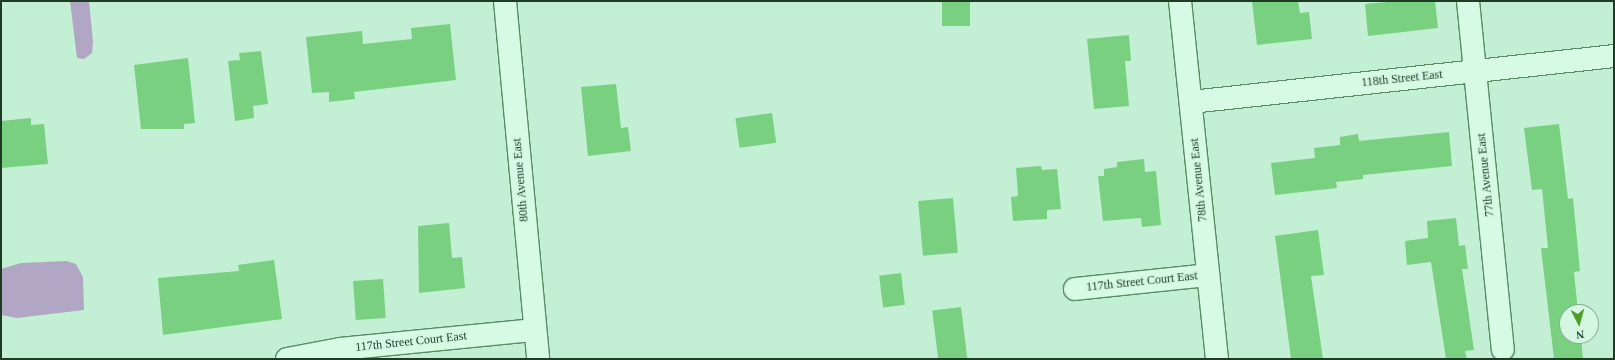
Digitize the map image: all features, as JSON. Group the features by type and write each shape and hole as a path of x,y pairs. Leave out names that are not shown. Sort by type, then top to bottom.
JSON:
{"street":[{"name":"80th Avenue East","path":"505,1 538,359"},
{"name":"78th Avenue East","path":"1180,1 1216,359"},
{"name":"77th Avenue East","path":"1468,1 1503,349"},
{"name":"118th Street East","path":"1191,102 1614,56"},
{"name":"117th Street Court East","path":"1075,289 1208,274"},
{"name":"117th Street Court East","path":"287,359 340,349 535,330"}],"shaded area":[{"path":"70,1 89,1 93,42 92,53 84,59 77,58"},
{"path":"66,261 76,264 83,277 84,310 17,318 1,315 1,269 21,263"}],"building":[{"path":"942,1 970,1 970,26 942,26"},
{"path":"1252,1 1298,1 1300,13 1309,12 1312,39 1257,45"},
{"path":"1398,1 1435,1 1438,28 1368,36 1365,4"},
{"path":"450,24 456,80 354,92 355,99 329,102 329,92 312,93 306,37 362,31 363,44 412,39 411,28"},
{"path":"1129,35 1131,61 1125,61 1129,106 1094,109 1087,39"},
{"path":"261,51 268,104 253,106 254,118 235,121 228,61 240,60 239,53"},
{"path":"188,58 195,123 184,124 184,129 141,129 134,65"},
{"path":"616,84 621,128 628,127 631,151 588,156 581,87"},
{"path":"772,113 776,143 740,148 735,118"},
{"path":"31,118 31,125 44,124 48,164 1,168 1,121"},
{"path":"1559,124 1568,199 1573,198 1580,271 1574,272 1577,304 1559,304 1559,344 1582,344 1583,359 1554,359 1541,248 1548,248 1542,189 1532,190 1524,128"},
{"path":"1449,132 1452,166 1363,175 1363,179 1336,182 1337,188 1275,195 1271,163 1315,158 1314,148 1340,145 1340,137 1358,134 1359,141"},
{"path":"1144,159 1145,172 1156,171 1161,225 1142,227 1141,218 1103,221 1098,176 1104,176 1104,169 1117,167 1117,162"},
{"path":"1041,166 1042,170 1057,169 1061,209 1047,210 1047,219 1013,221 1011,197 1018,196 1016,168"},
{"path":"953,198 958,253 923,256 918,201"},
{"path":"1456,218 1459,246 1465,245 1468,269 1462,269 1474,350 1465,351 1467,359 1446,359 1431,262 1407,265 1405,241 1428,238 1427,221"},
{"path":"449,223 452,258 462,257 465,288 419,293 418,226"},
{"path":"1318,230 1324,275 1311,276 1323,359 1291,359 1275,236"},
{"path":"274,260 282,319 163,335 158,278 239,271 238,265"},
{"path":"901,273 905,305 883,307 879,276"},
{"path":"383,279 386,318 356,320 353,281"},
{"path":"961,307 967,359 938,359 932,311"}]}
